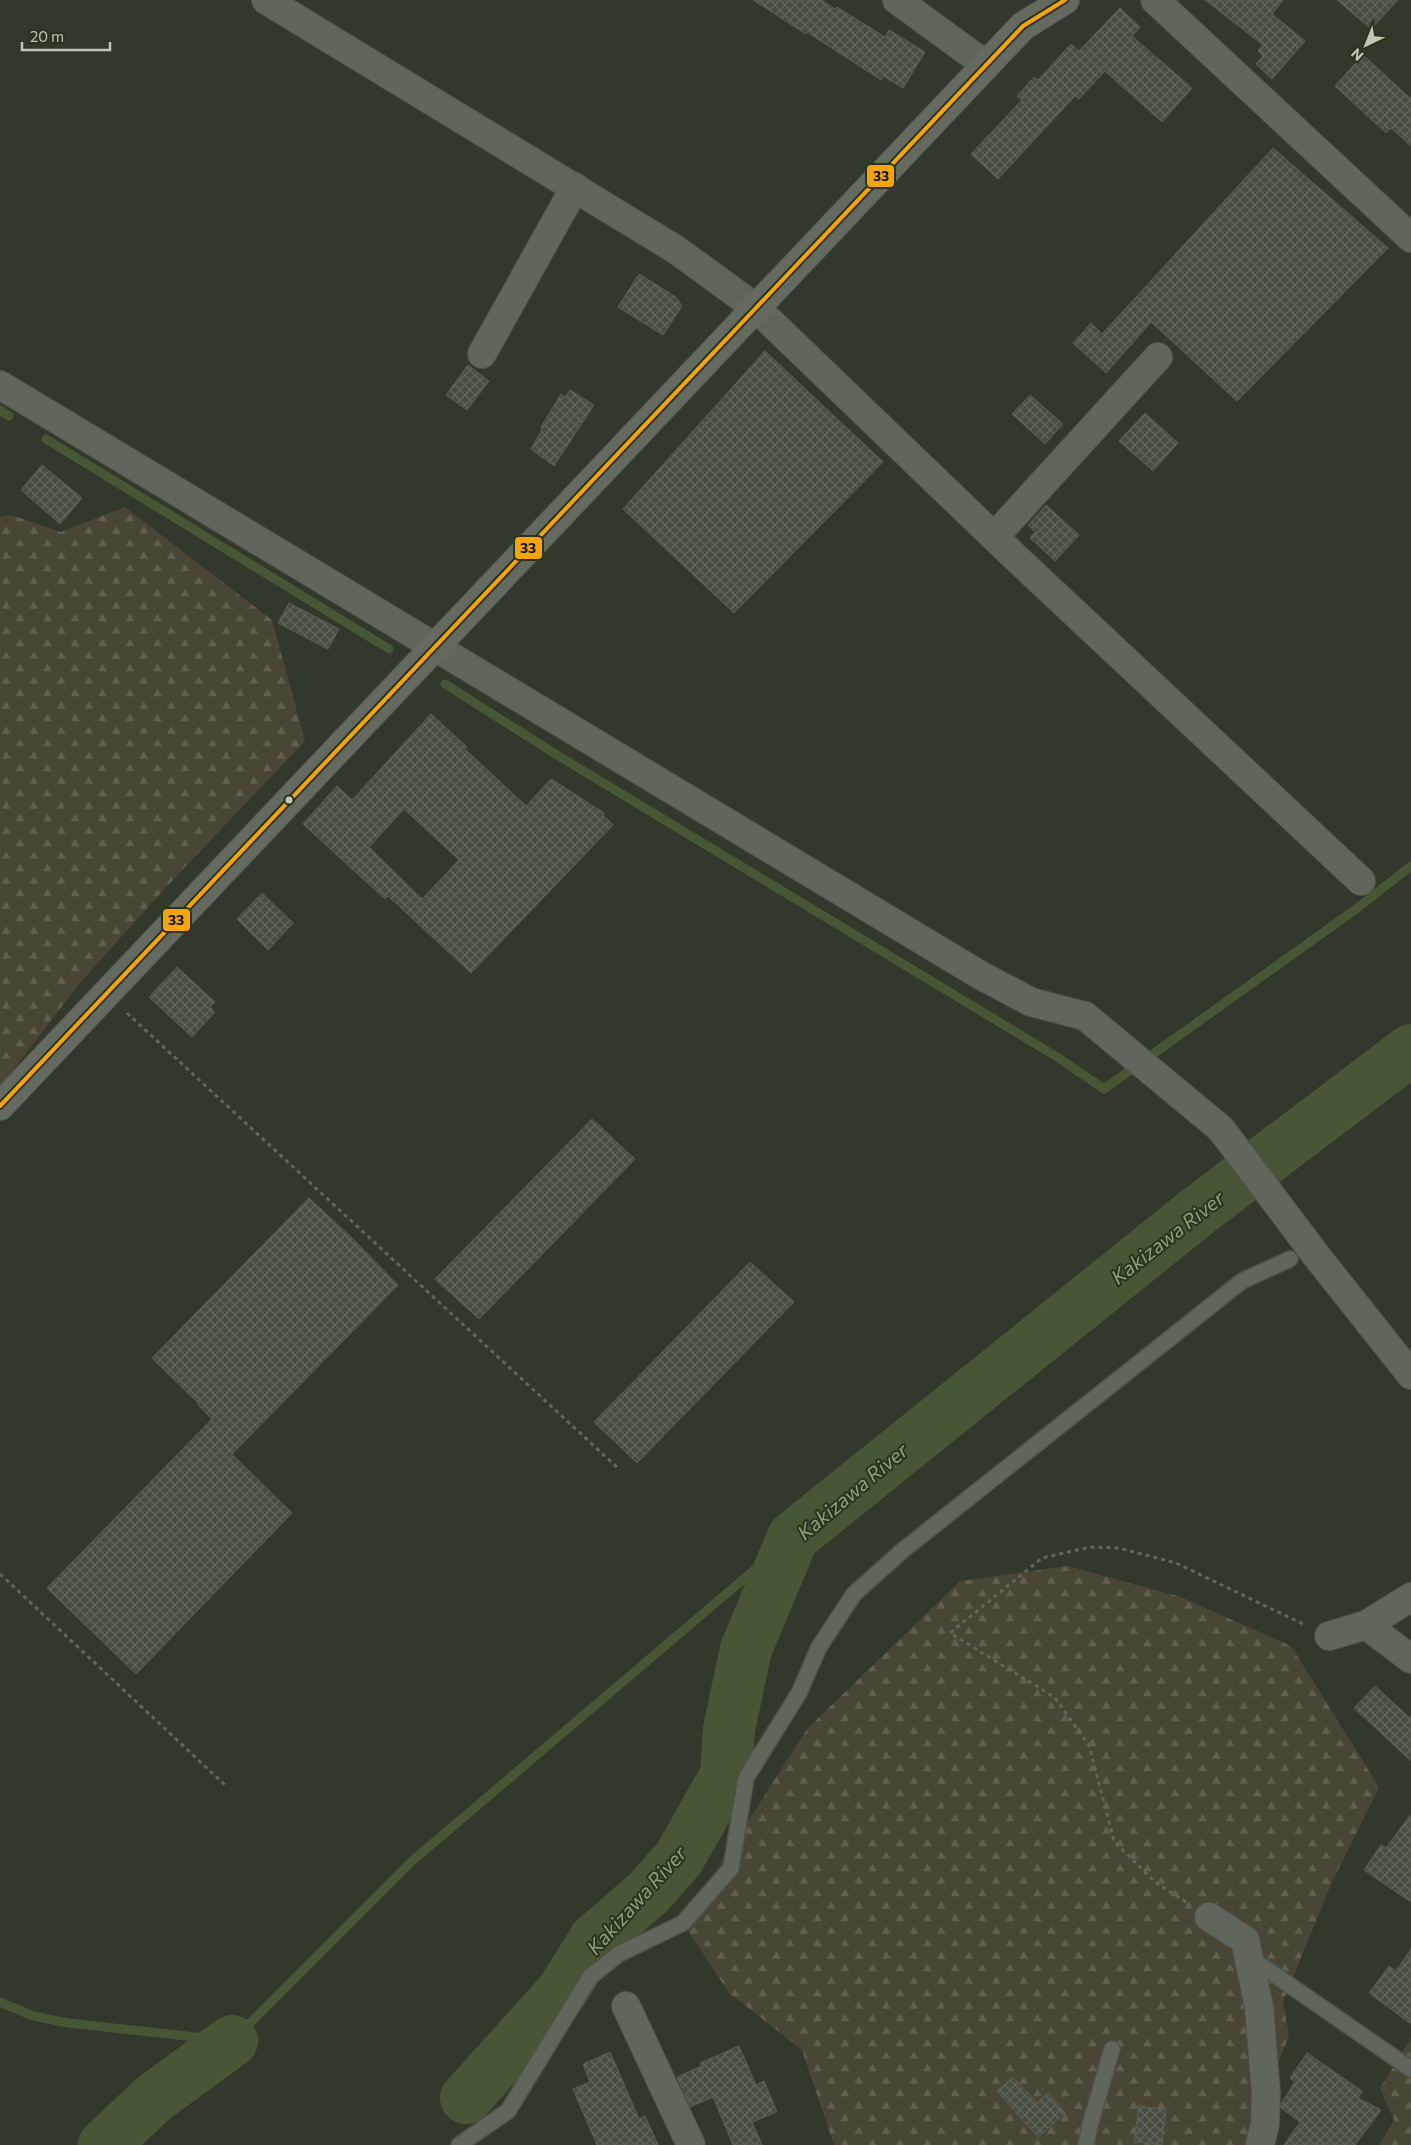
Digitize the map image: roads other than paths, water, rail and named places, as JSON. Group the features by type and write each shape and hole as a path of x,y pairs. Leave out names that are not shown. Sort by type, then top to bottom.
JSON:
{"main road":[{"path":"0,1106 1023,26 1065,0"}],"street":[{"path":"266,0 675,248 756,308 994,537 1361,881"},
{"path":"897,0 986,65"},
{"path":"1155,0 1411,238"},
{"path":"482,354 575,187"},
{"path":"994,537 1158,357"},
{"path":"0,385 980,975 1031,1002 1085,1016 1221,1129 1302,1257 1411,1375"},
{"path":"1328,1636 1366,1625 1411,1596"},
{"path":"1366,1625 1411,1659"},
{"path":"1209,1917 1245,1940 1249,1957 1259,2007 1266,2092 1265,2124 1260,2145"},
{"path":"626,2006 691,2145"}],"lane":[{"path":"459,2145 508,2112 590,1977 618,1954 683,1923 731,1868 746,1778 798,1693 819,1647 854,1594 902,1551 1242,1281 1302,1257"},
{"path":"1249,1957 1411,2069"},
{"path":"1086,2145 1112,2049"}],"waterway":[{"path":"0,410 9,416"},
{"path":"46,439 389,649"},
{"path":"445,684 557,755 1057,1057 1104,1089 1356,909 1411,866"},
{"name":"Kakizawa River","path":"466,2098 561,1993 595,1939 649,1892 679,1858 726,1775 729,1729 746,1649 793,1537 1197,1212 1411,1050"},
{"path":"0,2002 33,2016 68,2023 232,2041 411,1862 793,1537"},
{"name":"Kakizawa River","path":"104,2145 154,2098 232,2041"}]}
